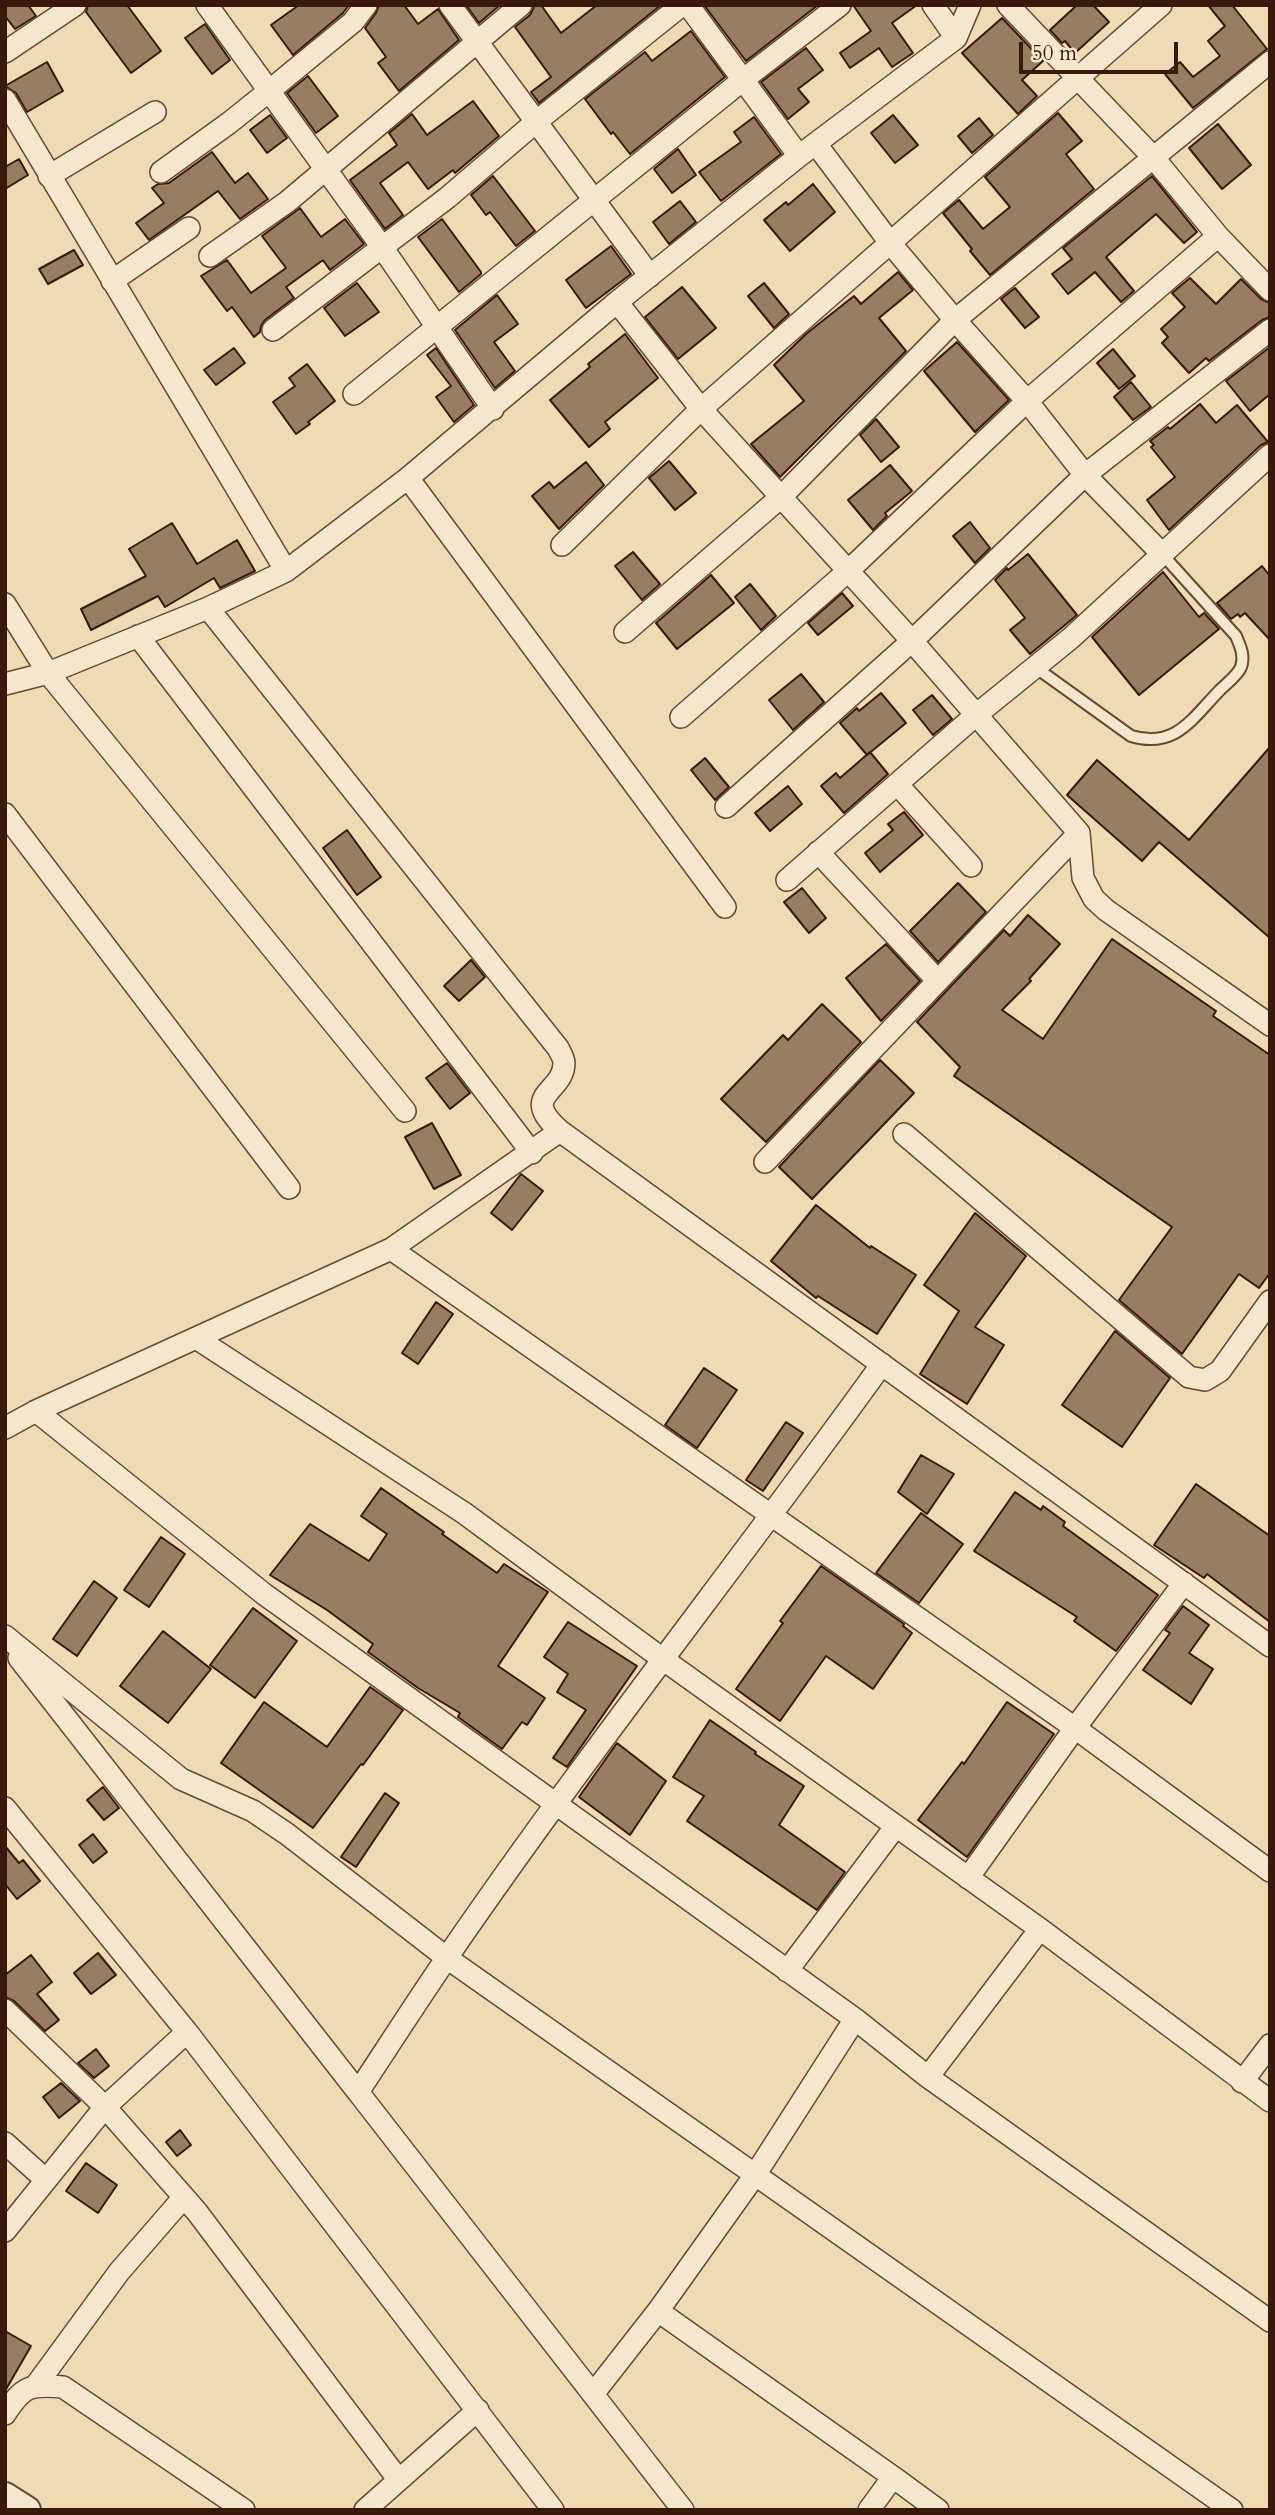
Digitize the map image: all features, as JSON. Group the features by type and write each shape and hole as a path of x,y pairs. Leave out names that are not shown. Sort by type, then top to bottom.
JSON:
{"street":[{"path":"5,52 75,5"},
{"path":"161,172 269,91 353,22 366,5"},
{"path":"450,5 650,276"},
{"path":"210,257 287,202 521,5"},
{"path":"273,330 447,198 537,121 681,5"},
{"path":"688,5 744,79 1027,401 1085,475 1163,555"},
{"path":"354,394 744,79 840,5"},
{"path":"933,5 956,38"},
{"path":"5,684 48,673 208,608 286,571 408,478 617,302 808,150 956,38 970,5"},
{"path":"1008,5 1153,157 1218,236 1270,290"},
{"path":"562,545 701,410 1161,5"},
{"path":"215,8 269,91 382,247 493,409"},
{"path":"625,632 780,497 955,320 1270,62"},
{"path":"5,100 286,571"},
{"path":"49,176 155,112"},
{"path":"112,281 189,228"},
{"path":"681,717 847,572 1027,401 1218,236"},
{"path":"617,302 701,410 912,641 1079,833 1083,878 1094,899 1105,910 1270,1025"},
{"path":"726,807 912,641 1085,475 1270,330"},
{"path":"787,880 976,715 1071,638 1270,455"},
{"path":"408,478 725,907"},
{"path":"5,604 48,673 405,1111"},
{"path":"208,608 558,1048 564,1061 562,1072 543,1099 543,1110 560,1131 1270,1646"},
{"path":"138,636 532,1153"},
{"path":"897,784 971,866"},
{"path":"5,814 289,1188"},
{"path":"765,1162 1079,833"},
{"path":"818,852 938,981"},
{"path":"5,1428 36,1411 391,1249 560,1131"},
{"path":"904,1134 1189,1377 1205,1380 1220,1371 1270,1301"},
{"path":"391,1249 1074,1728 1270,1871"},
{"path":"196,1338 464,1513 1040,1929 1270,2101"},
{"path":"358,2092 447,1958 556,1805 773,1516 883,1364"},
{"path":"36,1411 264,1594 855,2019 928,2077 1270,2320"},
{"path":"968,1878 1074,1728 1184,1583"},
{"path":"5,1638 181,1779 253,1811 447,1958 1232,2510"},
{"path":"5,1638 683,2510"},
{"path":"5,1808 187,2032 553,2510"},
{"path":"787,1971 896,1826"},
{"path":"928,2077 1040,1929"},
{"path":"5,2010 105,2107 184,2197 398,2479"},
{"path":"593,2394 658,2311 755,2175 855,2019"},
{"path":"5,2231 105,2107 187,2032"},
{"path":"1242,2082 1270,2045"},
{"path":"5,2143 46,2180"},
{"path":"5,2414 17,2395 37,2384 119,2272 184,2197"},
{"path":"658,2311 938,2510"},
{"path":"37,2384 63,2387 244,2510"},
{"path":"365,2510 478,2410"},
{"path":"869,2510 892,2477"},
{"path":"5,2496 27,2510"}],"lane":[{"path":"1035,667 1131,736 1147,741 1169,737 1183,730 1241,668 1243,652 1236,636 1163,555"}],"building":[{"path":"5,5 28,5 36,16 15,29 5,16"},
{"path":"88,5 127,5 161,51 131,73 86,12"},
{"path":"299,5 349,5 293,55 271,25"},
{"path":"379,5 404,5 418,24 438,9 459,40 399,91 378,63 386,57 365,28"},
{"path":"466,5 500,5 479,23"},
{"path":"535,5 541,5 561,33 597,5 661,5 539,103 531,92 551,77 515,27 530,15"},
{"path":"704,5 818,5 746,61"},
{"path":"853,5 917,5 892,23 913,53 892,67 879,48 850,68 840,53 871,31"},
{"path":"1077,5 1093,5 1109,22 1075,53 1050,30"},
{"path":"1208,5 1232,5 1267,49 1193,108 1165,74 1180,62 1193,77 1220,56 1208,41 1225,26"},
{"path":"1002,18 1043,61 1022,80 1037,96 1018,114 962,53"},
{"path":"205,24 230,60 212,74 185,38"},
{"path":"691,31 725,77 630,154 585,99 645,52 652,61"},
{"path":"806,48 823,70 798,89 809,102 788,119 761,82"},
{"path":"47,62 63,91 27,112 16,93 5,86"},
{"path":"308,76 338,116 316,133 287,93"},
{"path":"473,101 499,136 455,173 453,170 428,189 408,162 380,183 403,215 385,229 350,180 397,145 389,133 412,114 427,135"},
{"path":"1058,113 1082,141 1066,154 1094,189 990,275 943,213 959,200 983,229 1010,207 985,177"},
{"path":"270,115 287,138 267,153 250,130"},
{"path":"893,115 918,145 895,163 871,133"},
{"path":"754,117 781,154 721,201 699,172 741,142 734,132"},
{"path":"979,118 993,135 972,153 958,136"},
{"path":"1218,124 1251,165 1222,189 1189,148"},
{"path":"678,149 696,175 672,193 654,169"},
{"path":"212,152 235,183 248,173 268,199 240,219 218,191 149,240 136,223 164,203 152,188 158,184 169,183"},
{"path":"19,159 28,175 5,189 5,167"},
{"path":"493,176 535,231 516,246 490,212 486,215 471,195"},
{"path":"1152,176 1197,232 1184,243 1156,214 1106,257 1134,291 1121,302 1095,272 1068,294 1052,274 1072,259 1063,248"},
{"path":"813,184 835,212 790,251 764,220 786,202 788,205"},
{"path":"680,201 696,222 669,244 653,222"},
{"path":"300,208 321,237 345,219 364,244 330,270 323,260 286,287 294,298 265,320 260,332 254,337 232,307 227,311 201,276 227,260 251,293 286,268 262,236"},
{"path":"442,219 481,272 459,292 418,237"},
{"path":"611,246 631,274 586,308 566,280"},
{"path":"74,250 83,265 48,284 39,269"},
{"path":"898,272 913,290 879,318 906,351 780,477 751,444 804,401 774,365 806,334 854,296 861,304"},
{"path":"1190,278 1216,304 1241,279 1261,299 1270,303 1270,317 1262,320 1209,361 1206,358 1189,373 1162,343 1168,337 1161,329 1185,307 1172,293"},
{"path":"357,283 379,312 345,336 324,308"},
{"path":"764,283 789,314 774,328 748,296"},
{"path":"682,287 716,328 678,359 645,317"},
{"path":"1015,288 1039,317 1025,328 1001,299"},
{"path":"497,295 518,324 494,342 515,371 495,388 455,330"},
{"path":"625,334 658,378 605,422 610,429 589,447 550,400"},
{"path":"957,342 1009,400 975,432 924,371"},
{"path":"1270,347 1270,394 1250,411 1226,381"},
{"path":"234,348 245,363 216,385 204,370"},
{"path":"436,348 474,405 454,422 436,397 451,386 427,355"},
{"path":"1113,349 1135,376 1119,389 1097,363"},
{"path":"307,364 335,401 296,434 273,402 295,386 289,378"},
{"path":"1131,382 1151,407 1133,420 1114,397"},
{"path":"1200,404 1216,423 1237,405 1268,442 1261,445 1169,530 1147,500 1175,477 1151,447 1154,445 1150,441 1168,427 1170,429"},
{"path":"876,419 899,447 881,462 860,435"},
{"path":"669,461 696,493 675,510 649,478"},
{"path":"586,462 604,485 559,529 532,496 549,482 554,488"},
{"path":"890,465 912,491 885,513 887,516 873,530 848,500"},
{"path":"970,522 990,548 975,563 953,536"},
{"path":"172,523 197,564 237,540 255,571 220,588 214,578 165,607 158,596 91,630 81,609 146,576 129,549"},
{"path":"633,552 660,584 642,600 615,566"},
{"path":"1028,554 1077,615 1030,654 1010,630 1025,618 995,580"},
{"path":"1262,566 1270,576 1270,640 1245,613 1231,619 1217,603"},
{"path":"1163,572 1199,617 1204,613 1219,629 1139,695 1092,637"},
{"path":"711,575 734,603 677,649 656,623"},
{"path":"750,584 776,616 761,630 735,597"},
{"path":"842,593 853,606 818,635 808,623"},
{"path":"801,674 824,702 793,730 769,700"},
{"path":"881,693 906,723 867,755 840,723"},
{"path":"932,695 952,719 933,735 913,710"},
{"path":"1270,747 1270,938 1159,842 1142,861 1067,795 1097,760 1189,840"},
{"path":"870,752 888,774 844,813 821,786 836,773 840,778"},
{"path":"705,758 729,787 715,800 691,770"},
{"path":"788,786 802,804 770,831 755,813"},
{"path":"904,812 923,835 880,872 865,853 893,830 888,824"},
{"path":"347,830 381,877 357,895 323,848"},
{"path":"958,883 986,912 938,962 910,931"},
{"path":"802,888 826,918 809,933 784,902"},
{"path":"1028,915 1060,944 1029,979 1031,981 1002,1010 1043,1039 1112,939 1216,1011 1213,1016 1270,1055 1270,1273 1259,1288 1239,1274 1182,1354 1119,1300 1172,1227 954,1076 960,1067 917,1022 1004,930 1010,936"},
{"path":"886,944 920,981 881,1021 846,978"},
{"path":"471,960 485,977 459,1001 444,986"},
{"path":"822,1004 861,1042 766,1142 721,1099 783,1035 788,1040"},
{"path":"880,1060 914,1093 812,1199 779,1167"},
{"path":"447,1063 470,1093 450,1109 426,1078"},
{"path":"432,1123 461,1175 434,1189 405,1137"},
{"path":"521,1174 543,1191 512,1230 491,1213"},
{"path":"816,1205 870,1248 871,1246 916,1275 877,1334 818,1296 816,1298 771,1261"},
{"path":"975,1213 1026,1256 975,1327 1004,1345 967,1404 920,1374 959,1311 924,1285"},
{"path":"436,1302 453,1314 418,1364 402,1353"},
{"path":"1115,1331 1170,1378 1122,1447 1062,1405"},
{"path":"704,1368 737,1390 697,1448 665,1425"},
{"path":"786,1422 803,1433 763,1491 746,1480"},
{"path":"921,1455 954,1474 927,1514 898,1492"},
{"path":"1196,1484 1270,1536 1270,1622 1207,1574 1204,1578 1154,1545"},
{"path":"381,1488 497,1573 504,1564 548,1592 498,1666 545,1698 527,1725 522,1722 502,1749 458,1717 460,1713 418,1688 368,1652 373,1644 327,1610 270,1575 310,1524 369,1561 387,1534 361,1516"},
{"path":"1015,1492 1041,1510 1043,1506 1065,1522 1063,1526 1158,1595 1116,1651 1074,1621 1077,1617 974,1551"},
{"path":"921,1513 963,1544 919,1603 876,1573"},
{"path":"161,1537 185,1554 149,1607 124,1590"},
{"path":"821,1566 904,1624 912,1633 873,1689 826,1656 780,1721 736,1689 783,1623 780,1621"},
{"path":"94,1581 117,1598 77,1656 53,1639"},
{"path":"1183,1606 1209,1625 1189,1653 1213,1669 1191,1704 1143,1670 1170,1633 1165,1630"},
{"path":"253,1608 297,1641 255,1698 210,1665"},
{"path":"568,1622 637,1666 567,1767 553,1758 586,1710 557,1692 568,1674 544,1657"},
{"path":"163,1631 211,1669 168,1723 120,1686"},
{"path":"370,1687 403,1710 313,1828 221,1763 264,1702 327,1747"},
{"path":"1007,1702 1054,1734 967,1857 918,1820 962,1762 964,1764"},
{"path":"710,1720 804,1786 779,1825 845,1872 817,1910 687,1821 704,1796 673,1777"},
{"path":"617,1743 666,1781 630,1835 579,1797"},
{"path":"103,1787 119,1808 104,1820 87,1800"},
{"path":"385,1793 399,1803 356,1867 341,1857"},
{"path":"93,1834 107,1852 93,1863 79,1845"},
{"path":"5,1846 19,1863 23,1860 40,1881 17,1899 5,1884"},
{"path":"98,1953 116,1975 91,1994 74,1973"},
{"path":"31,1955 52,1982 37,1994 59,2020 45,2031 14,2001 5,1997 5,1975"},
{"path":"96,2049 109,2066 94,2078 78,2063"},
{"path":"61,2083 80,2101 59,2118 43,2097"},
{"path":"180,2130 191,2145 177,2156 166,2142"},
{"path":"86,2163 117,2185 98,2213 66,2191"},
{"path":"5,2331 31,2346 5,2391"}]}
